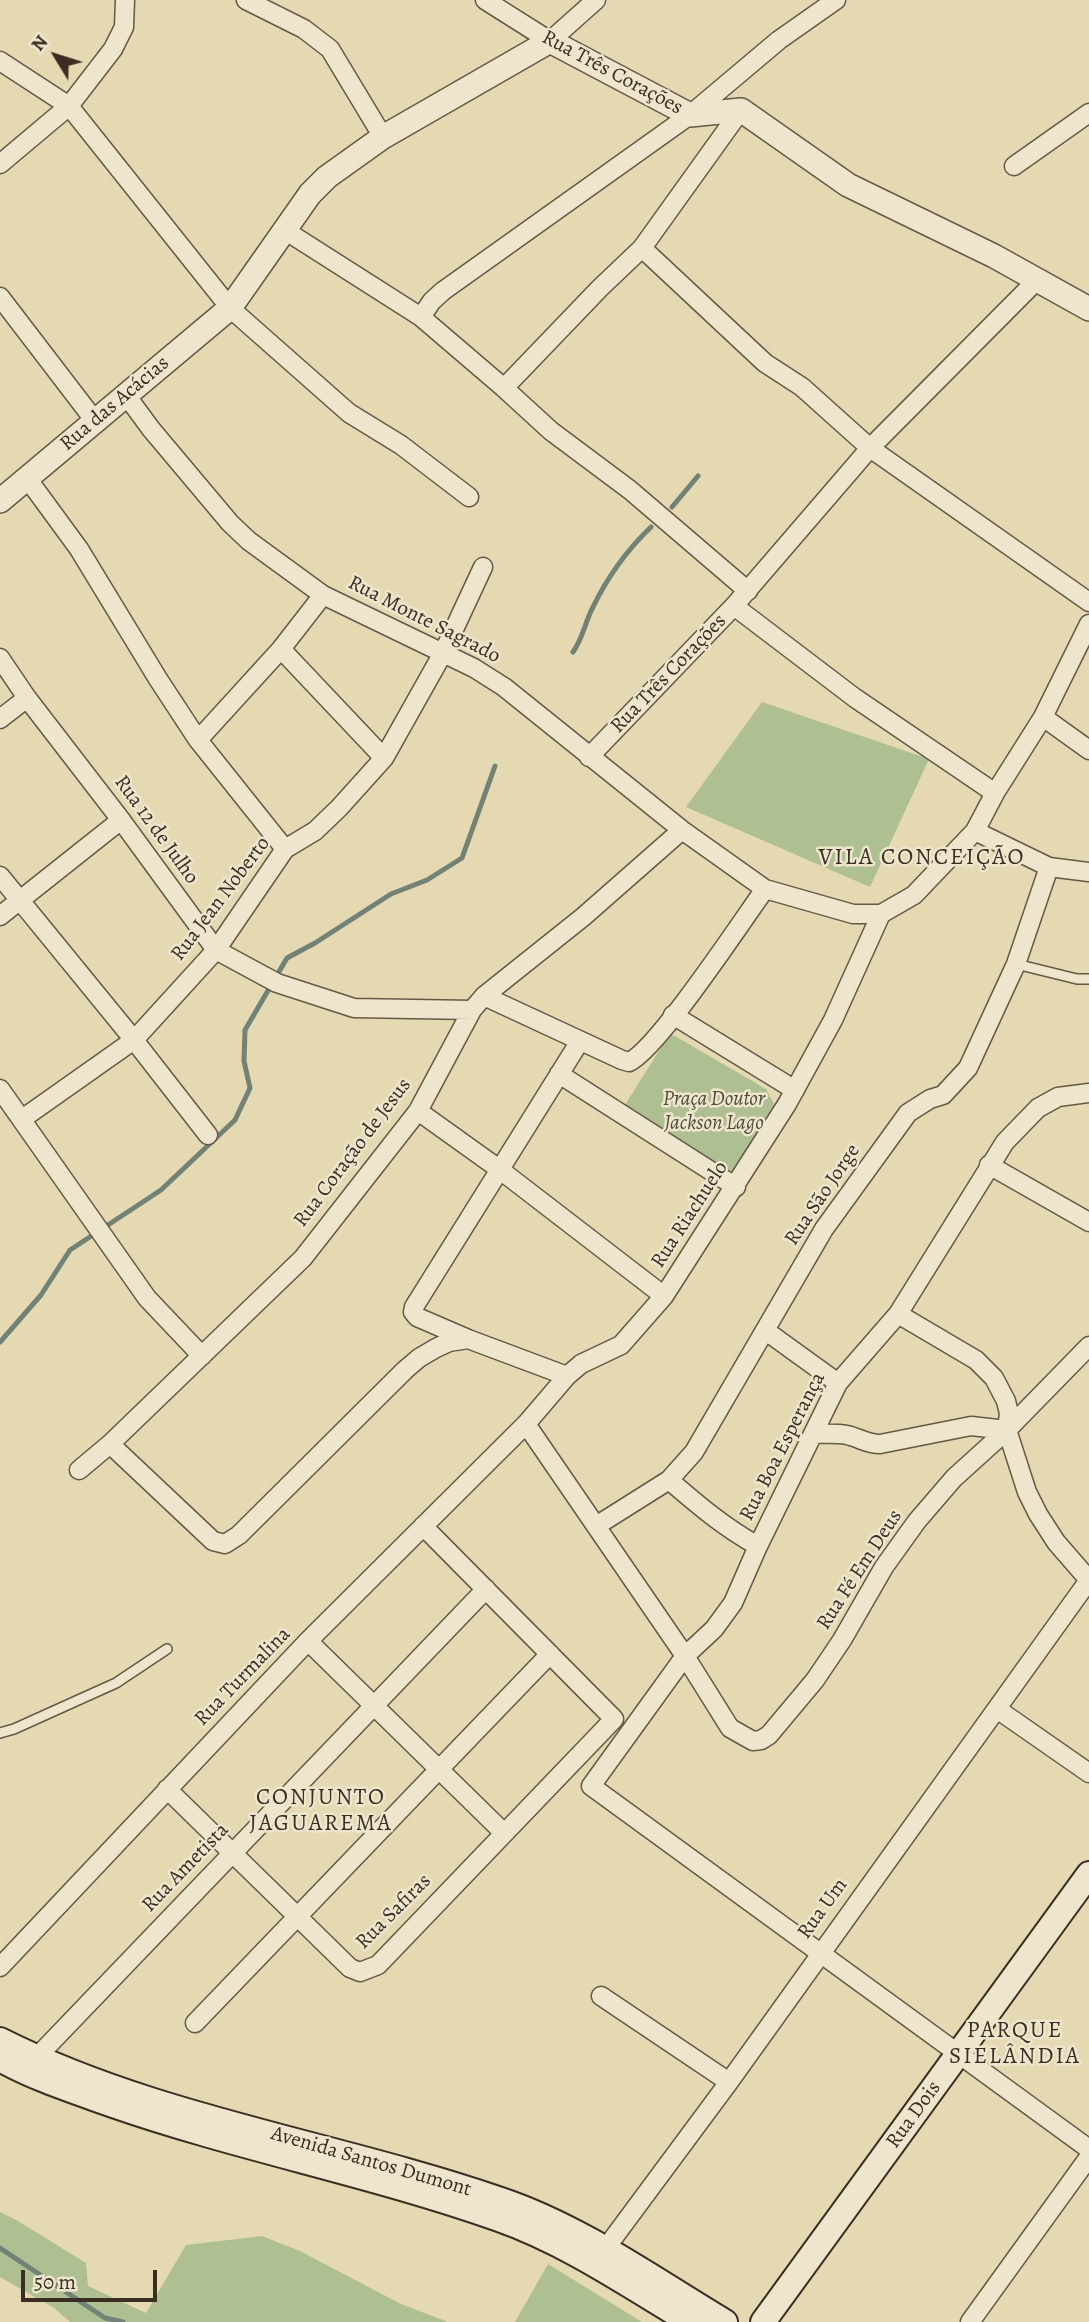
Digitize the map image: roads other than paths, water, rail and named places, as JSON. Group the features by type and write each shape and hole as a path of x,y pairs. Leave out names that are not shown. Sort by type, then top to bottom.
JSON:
{"main road":[{"name":"Rua Dois","path":"763,2322 1089,1874"},
{"name":"Avenida Santos Dumont","path":"0,2039 36,2058 171,2105 504,2200 558,2224 690,2322"},
{"path":"0,2051 23,2060 36,2058"},
{"name":"Avenida Santos Dumont","path":"0,2059 47,2082 167,2123 500,2219 600,2257 725,2322"}],"street":[{"path":"0,163 69,106 120,37 124,27 125,0"},
{"path":"246,0 304,29 330,49 383,137"},
{"name":"Rua Três Corações","path":"485,0 550,41 690,115 741,110"},
{"path":"550,41 596,0"},
{"path":"421,317 443,291 690,115 779,40 836,0"},
{"name":"Rua das Acácias","path":"0,501 230,308 310,194 327,177 383,137 550,41"},
{"path":"0,61 69,106 230,308 349,413 401,445 469,497"},
{"path":"504,387 642,248 741,110 848,186 994,256 1089,309"},
{"path":"1014,166 1089,113"},
{"path":"285,231 421,317 551,430 630,490 748,591"},
{"path":"642,248 765,363 802,387 870,449 1089,602"},
{"name":"Rua Três Corações","path":"589,757 748,591 870,449 1036,281"},
{"path":"0,297 95,421"},
{"name":"Rua Monte Sagrado","path":"127,395 151,429 230,523 249,541 323,595 443,653 504,687 682,830 765,889 853,914 881,914"},
{"path":"27,478 79,549 198,740 285,849"},
{"name":"Rua Jean Noberto","path":"22,1119 134,1040 216,950 285,849 315,831 340,808 384,758 443,653 483,567"},
{"path":"198,740 281,649 323,595"},
{"path":"734,606 855,698 995,793"},
{"path":"881,914 914,895 975,831 995,793 1043,717 1089,624"},
{"path":"281,649 384,758"},
{"name":"Rua 12 de Julho","path":"0,658 216,950 270,979 354,1008 472,1010"},
{"path":"0,719 27,698"},
{"path":"1043,717 1089,750"},
{"path":"0,916 121,820"},
{"name":"Rua Coração de Jesus","path":"79,1470 110,1444 303,1258 418,1111 472,1010 484,996 583,917 682,830"},
{"path":"975,831 1049,867 1089,872"},
{"name":"Rua São Jorge","path":"596,1525 669,1480 694,1452 824,1229 908,1113 930,1099 943,1095 968,1068 1016,964 1049,867"},
{"path":"0,876 208,1135"},
{"path":"484,996 629,1062 643,1052 673,1015 765,889"},
{"name":"Rua Riachuelo","path":"526,1424 567,1376 581,1364 621,1345 664,1296 736,1187 795,1090 833,1020 881,914"},
{"path":"673,1015 795,1090"},
{"path":"567,1376 417,1318 413,1312 580,1041"},
{"path":"559,1074 736,1187"},
{"path":"0,1089 147,1298 202,1356"},
{"name":"Rua Boa Esperança","path":"820,1953 591,1786 685,1656 714,1629 733,1603 838,1383 898,1314 1005,1142 1038,1108 1058,1097 1089,1093"},
{"path":"418,1111 499,1169 664,1296"},
{"path":"989,1165 1089,1222"},
{"path":"898,1314 986,1367 1000,1386 1009,1413 1007,1430 1027,1492 1056,1542 1089,1580"},
{"path":"766,1331 838,1383"},
{"path":"110,1444 213,1541 225,1544 239,1535 419,1358 449,1342 468,1339"},
{"name":"Rua Fé Em Deus","path":"685,1656 730,1728 753,1741 769,1735 822,1670 884,1567 917,1521 954,1478 1007,1430 1089,1346"},
{"path":"526,1424 685,1656"},
{"name":"Rua Turmalina","path":"0,1968 308,1642 526,1424"},
{"path":"813,1434 844,1435 855,1437 866,1444 880,1444 971,1426 1007,1430"},
{"path":"669,1480 735,1534 758,1546"},
{"path":"195,2023 550,1654 423,1525"},
{"name":"Rua Um","path":"600,2257 729,2082 1089,1580"},
{"name":"Rua Ametista","path":"36,2058 486,1589"},
{"path":"308,1642 503,1832"},
{"name":"Rua Safiras","path":"167,1789 350,1968 360,1972 368,1970 378,1965 614,1719 550,1654"},
{"path":"997,1709 1089,1773"},
{"path":"820,1953 1089,2149"},
{"path":"601,1996 729,2082"},
{"path":"970,2322 1089,2157"}],"lane":[{"path":"1016,964 1077,979 1089,979"},
{"path":"0,1733 13,1730 116,1683 167,1649"}],"waterway":[{"path":"672,507 698,476"},
{"path":"573,652 590,613 618,565 651,527"},
{"path":"0,1342 41,1295 70,1250 161,1190 235,1120 250,1088 244,1061 245,1030 287,958 391,894 427,880 462,858 495,766"},
{"path":"0,2248 105,2318 123,2322"}],"district":[{"name":"VILA CONCEIÇÃO","path":"922,858"},
{"name":"CONJUNTO JAGUAREMA","path":"321,1811"},
{"name":"PARQUE SIELÂNDIA","path":"1015,2044"}],"park label":[{"name":"Praça Doutor Jackson Lago","path":"714,1112"}]}
